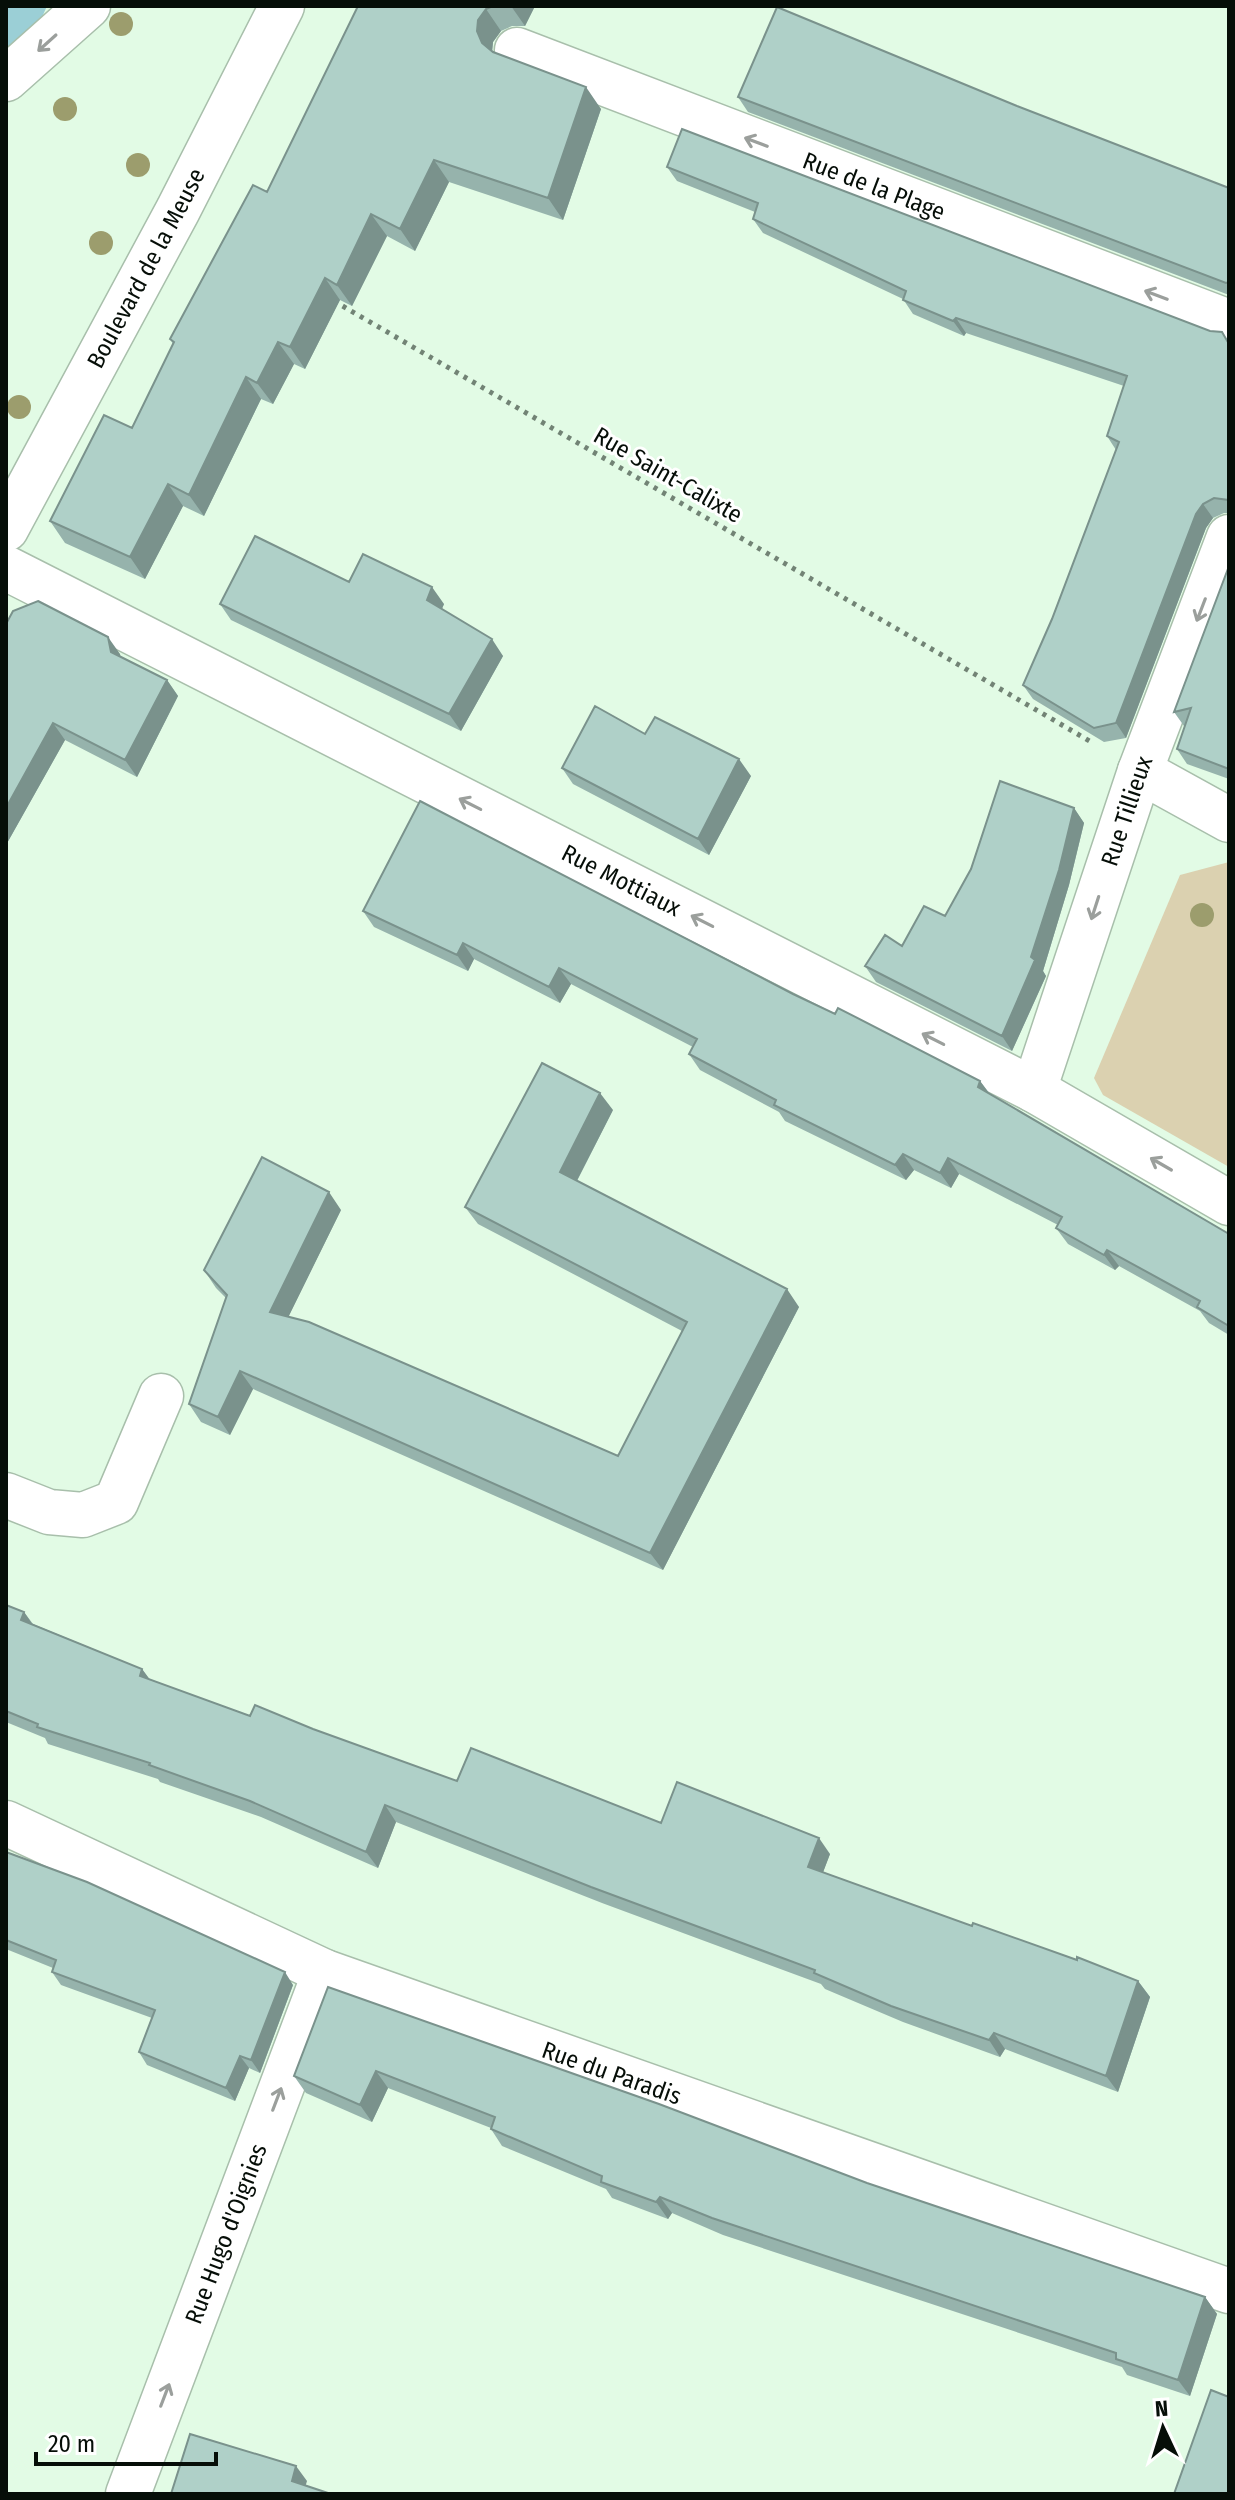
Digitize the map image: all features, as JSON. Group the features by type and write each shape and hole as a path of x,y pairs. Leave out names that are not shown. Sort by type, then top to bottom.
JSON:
{"street":[{"path":"6,79 88,6"},
{"name":"Boulevard de la Meuse","path":"6,529 178,210 282,6"},
{"name":"Rue de la Plage","path":"517,50 1229,322"},
{"name":"Rue Tillieux","path":"1034,1090 1140,771 1229,537"},
{"name":"Rue Mottiaux","path":"6,568 1034,1090 1229,1203"},
{"path":"1140,771 1229,820"},
{"path":"6,1495 49,1512 83,1515 116,1502 161,1396"},
{"name":"Rue du Paradis","path":"6,1823 325,1972 1229,2291"},
{"name":"Rue Hugo d'Oignies","path":"128,2494 325,1972"}],"path":[{"name":"Rue Saint-Calixte","path":"329,298 1140,771"}],"shaded area":[{"path":"1229,862 1229,1167 1103,1095 1094,1078 1180,875"}],"water":[{"path":"6,6 47,6 6,98"}],"building":[{"path":"358,6 493,6 486,9 478,20 477,31 482,43 493,52 586,87 548,198 434,160 400,229 371,214 337,285 325,278 290,347 278,342 257,383 246,377 189,495 168,484 130,557 50,521 104,415 132,428 174,342 170,339 253,185 267,192"},
{"path":"777,7 1017,106 1229,188 1229,282 738,97"},
{"path":"682,129 1210,331 1222,332 1229,344 1229,500 1214,498 1203,504 1196,514 1116,723 1094,728 1023,685 1052,619 1119,442 1107,436 1127,376 956,318 953,321 903,300 906,291 753,219 758,203 667,167"},
{"path":"255,536 349,582 363,554 432,587 427,600 492,639 449,714 220,604"},
{"path":"1229,566 1229,769 1177,749 1191,708 1174,712"},
{"path":"38,601 108,637 111,652 167,680 125,760 53,723 6,808 6,624 13,611"},
{"path":"595,706 645,734 655,717 739,759 698,839 562,768"},
{"path":"1000,781 1074,808 1059,870 1031,957 1035,960 1002,1036 865,966 885,935 902,946 924,906 945,916 971,869"},
{"path":"420,801 793,994 835,1014 838,1008 980,1081 978,1087 1229,1234 1229,1326 1197,1307 1200,1301 1107,1250 1104,1255 1056,1228 1062,1217 948,1158 940,1173 903,1154 895,1165 774,1105 776,1100 689,1054 697,1039 559,968 549,987 463,943 457,955 363,911"},
{"path":"542,1063 600,1093 560,1172 787,1289 650,1553 240,1371 218,1417 189,1404 227,1295 204,1270 262,1157 329,1192 270,1312 309,1322 618,1456 687,1322 465,1207"},
{"path":"6,1605 24,1612 21,1620 142,1669 140,1676 250,1716 255,1705 457,1781 471,1748 661,1823 677,1782 819,1838 808,1867 972,1926 973,1923 1077,1960 1077,1957 1138,1981 1106,2076 994,2033 989,2040 891,2006 814,1973 815,1970 591,1887 385,1805 366,1852 250,1801 150,1763 37,1727 38,1724 6,1711"},
{"path":"6,1852 87,1882 285,1972 251,2060 240,2056 226,2088 139,2052 155,2010 52,1972 56,1960 6,1940"},
{"path":"328,1987 659,2104 867,2183 1205,2297 1178,2380 1116,2359 1116,2353 712,2218 660,2197 656,2202 601,2182 602,2176 491,2129 495,2117 376,2071 360,2105 294,2076"},
{"path":"1211,2390 1229,2397 1229,2494 1174,2494"},
{"path":"190,2434 296,2466 292,2481 331,2494 171,2494"}]}
